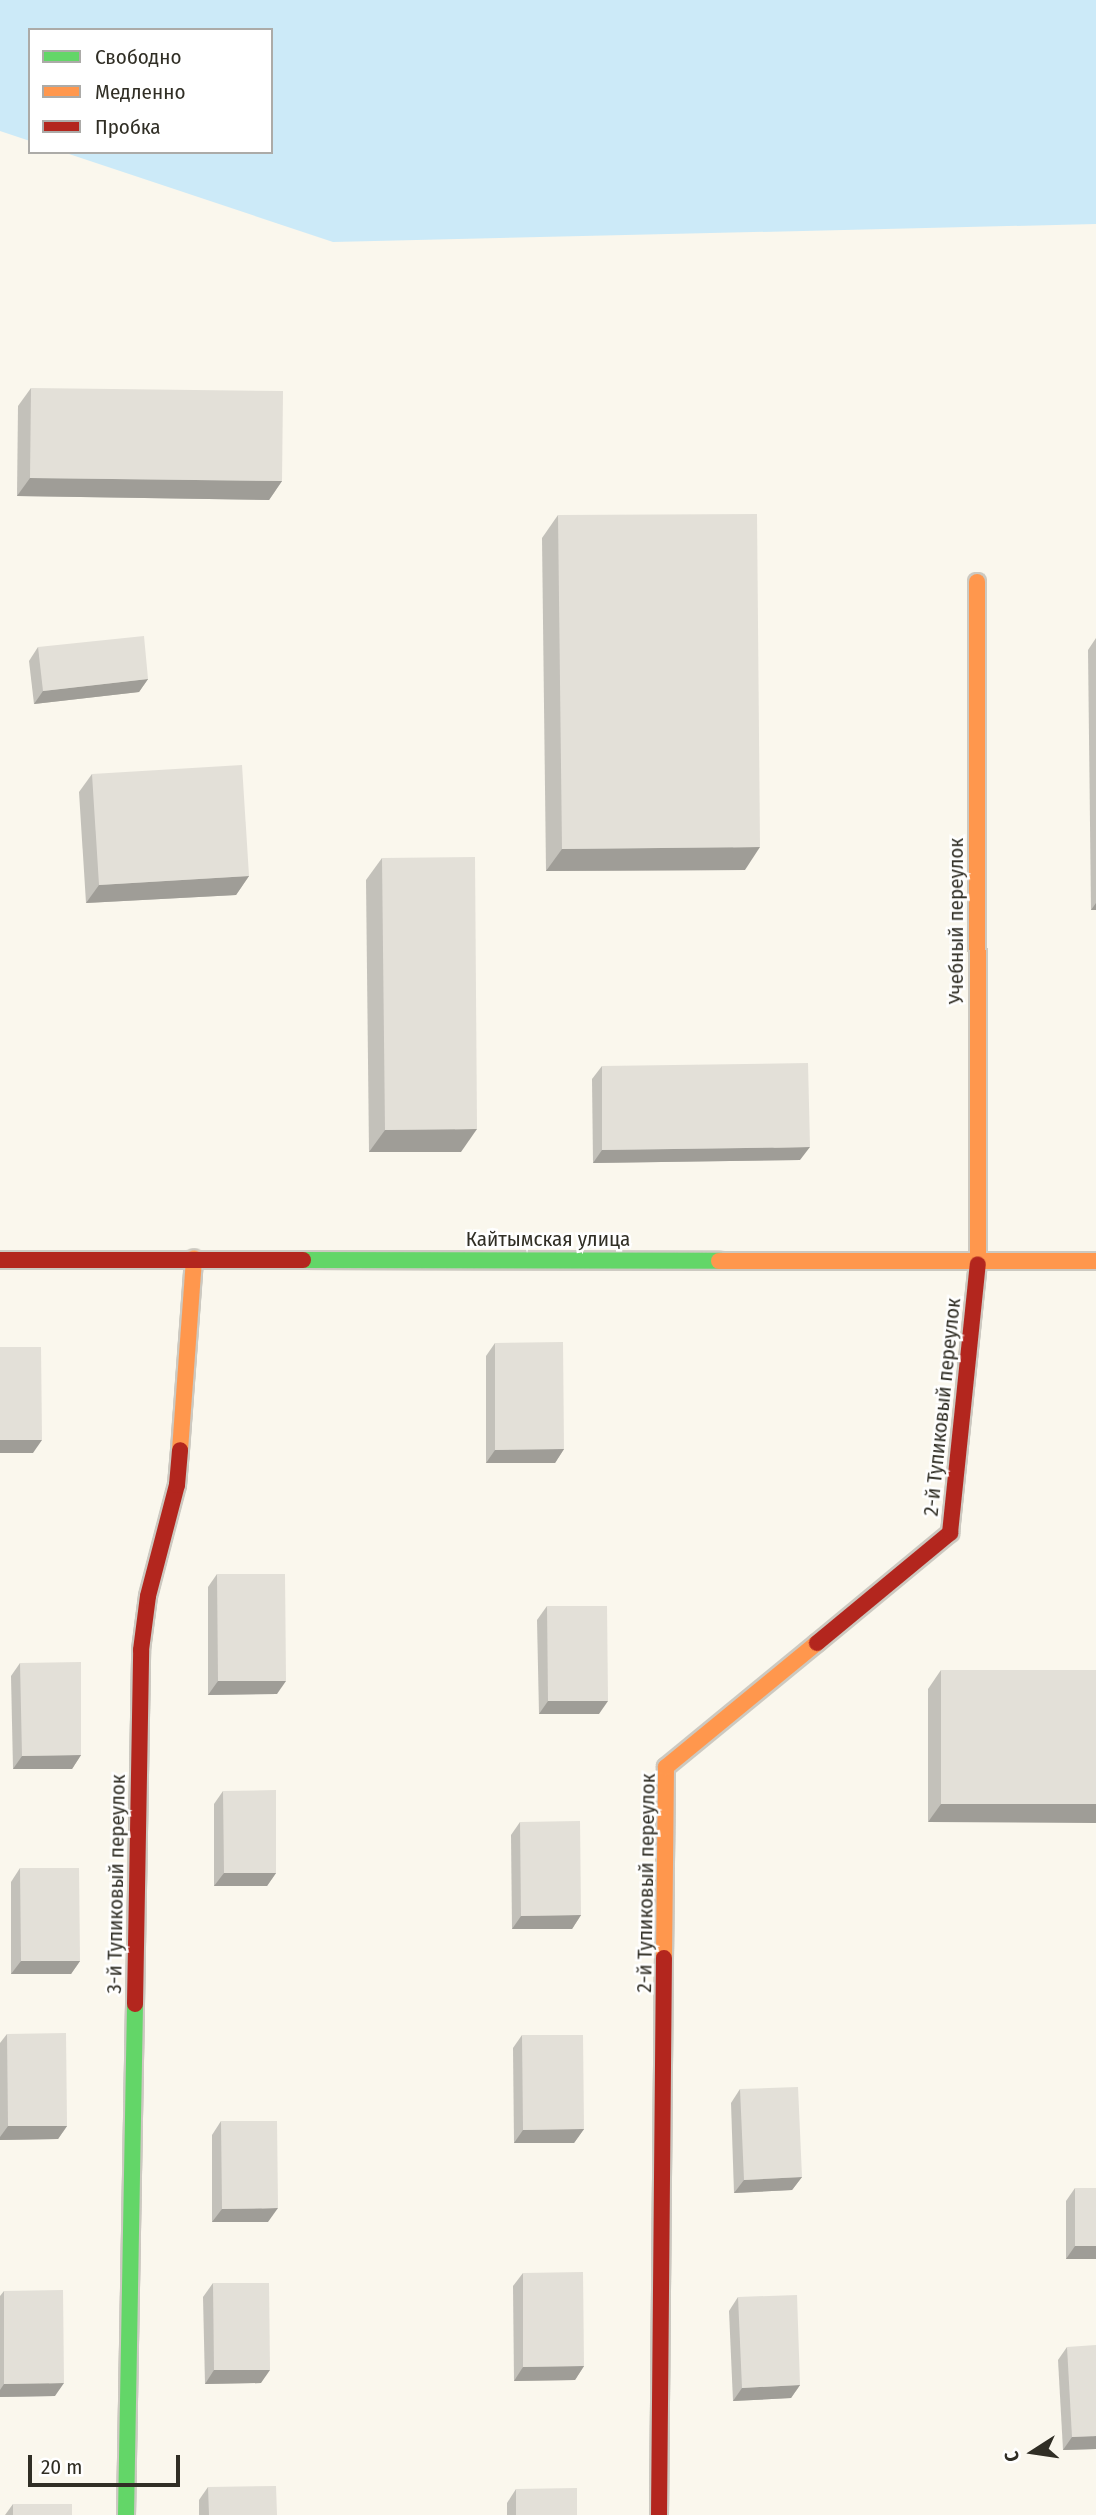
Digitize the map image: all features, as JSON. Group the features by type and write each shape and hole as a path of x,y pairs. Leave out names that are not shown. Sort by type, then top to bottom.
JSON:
{"street":[{"name":"Учебный переулок","path":"977,582 978,1261"},
{"name":"3-й Тупиковый переулок","path":"126,2515 141,1650 148,1596 177,1485 194,1259"},
{"name":"Кайтымская улица","path":"0,1260 1096,1261"},
{"name":"2-й Тупиковый переулок","path":"659,2515 666,1767 950,1532 978,1261"}],"water":[{"path":"0,0 1096,0 1096,224 333,242 69,154 273,154 273,28 28,28 28,140 0,131"}],"building":[{"path":"31,388 283,391 282,481 30,478"},
{"path":"757,514 760,847 562,849 558,515"},
{"path":"144,636 148,679 43,691 38,647"},
{"path":"242,765 249,876 99,885 92,774"},
{"path":"475,857 477,1129 385,1130 382,858"},
{"path":"808,1063 810,1147 602,1150 602,1066"},
{"path":"563,1342 564,1449 495,1450 495,1343"},
{"path":"0,1347 41,1347 42,1440 0,1440"},
{"path":"217,1574 285,1574 286,1681 218,1681"},
{"path":"547,1606 607,1606 608,1701 548,1701"},
{"path":"81,1662 81,1755 22,1756 20,1663"},
{"path":"941,1670 1096,1670 1096,1804 941,1804"},
{"path":"276,1790 276,1873 224,1873 223,1791"},
{"path":"580,1821 581,1915 521,1916 520,1822"},
{"path":"20,1868 79,1868 80,1961 21,1961"},
{"path":"66,2033 67,2126 8,2126 7,2034"},
{"path":"522,2035 583,2035 584,2129 523,2130"},
{"path":"798,2087 802,2177 744,2180 740,2089"},
{"path":"221,2121 277,2121 278,2208 222,2209"},
{"path":"1075,2188 1096,2188 1096,2246 1075,2246"},
{"path":"583,2272 584,2366 523,2367 523,2273"},
{"path":"213,2283 269,2283 270,2370 214,2370"},
{"path":"63,2290 64,2383 4,2384 4,2291"},
{"path":"797,2295 800,2385 742,2388 738,2297"},
{"path":"1096,2345 1096,2436 1072,2437 1067,2347"},
{"path":"276,2486 277,2515 209,2515 208,2487"},
{"path":"577,2488 577,2515 516,2515 516,2489"},
{"path":"13,2504 72,2504 72,2515 13,2515"}],"traffic: fast":[{"path":"303,1260 719,1261"},
{"path":"126,2515 135,2004"}],"traffic: slow":[{"path":"977,582 978,1264"},
{"path":"180,1450 194,1259"},
{"path":"719,1261 1096,1261"},
{"path":"664,1958 666,1767 817,1643"}],"traffic: jam":[{"path":"0,1260 303,1260"},
{"path":"817,1643 950,1533 978,1264"},
{"path":"135,2004 141,1650 148,1596 177,1485 180,1450"},
{"path":"659,2515 664,1958"}]}
